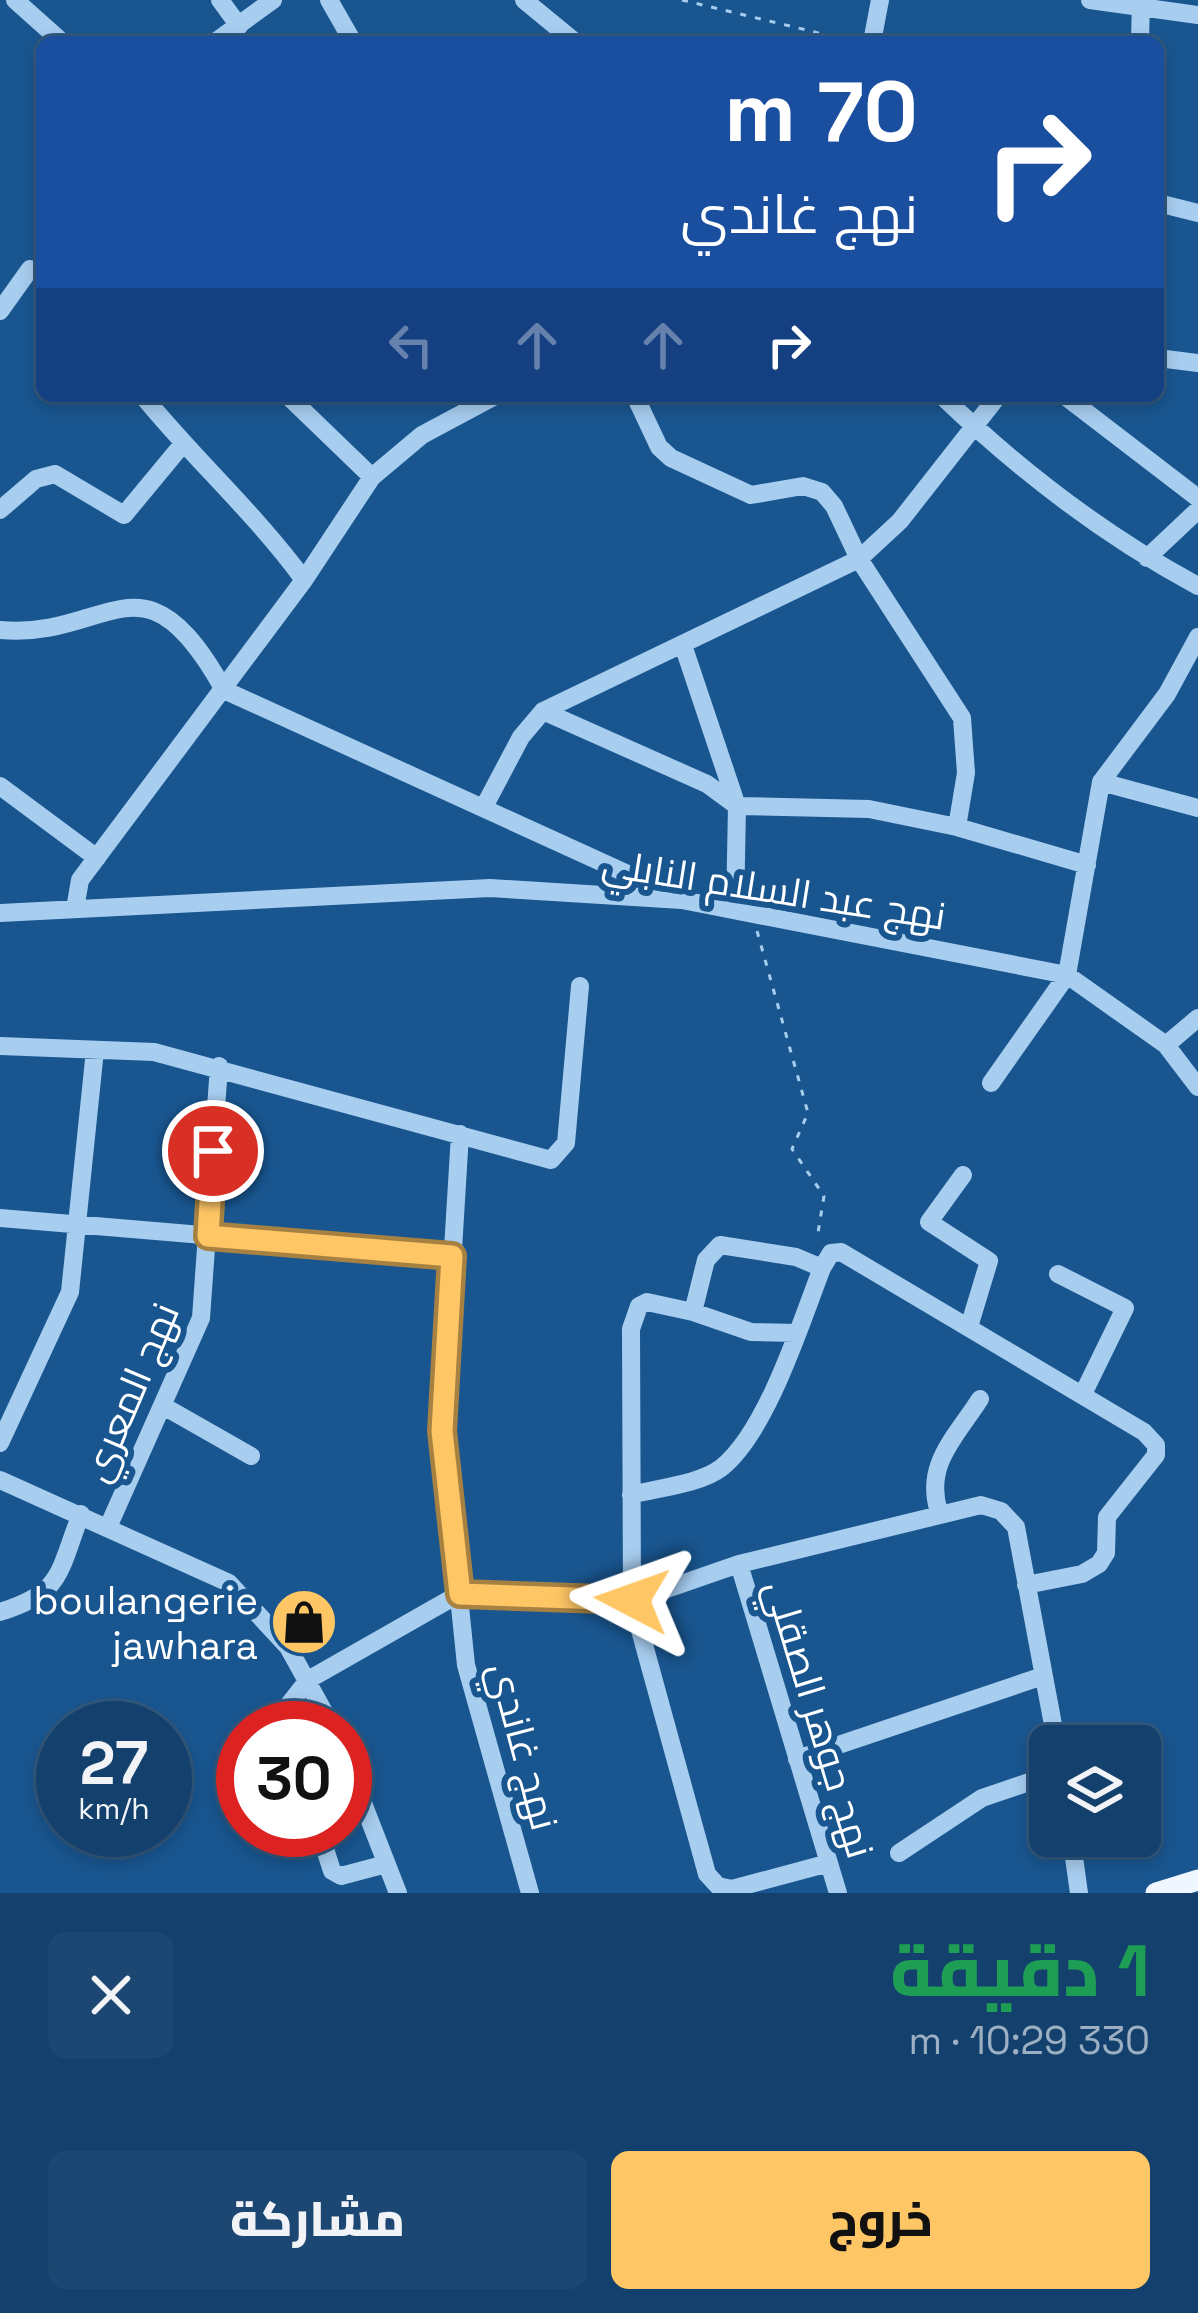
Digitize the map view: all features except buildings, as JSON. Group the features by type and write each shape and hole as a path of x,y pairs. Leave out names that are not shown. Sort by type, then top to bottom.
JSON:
{"main road":[{"path":"1156,1893 1198,1880"}],"street":[{"path":"15,0 55,36"},
{"path":"220,0 239,26"},
{"path":"226,36 274,0"},
{"path":"329,0 350,36"},
{"path":"873,36 880,0"},
{"path":"1090,0 1198,15"},
{"path":"532,2 569,36"},
{"path":"1140,36 1143,5"},
{"path":"1164,204 1198,213"},
{"path":"0,311 30,269"},
{"path":"1164,359 1198,363"},
{"path":"147,402 182,445 268,530 304,580"},
{"path":"294,402 372,477"},
{"path":"74,909 80,880 304,580 372,477 422,436 484,402"},
{"path":"638,402 659,447 670,458 752,495 803,487 822,491 859,559 962,718 965,772 957,827"},
{"path":"948,402 1147,558 1198,586"},
{"path":"485,805 521,736 543,711 859,559 900,521 992,402"},
{"path":"1073,402 1198,498"},
{"path":"0,510 36,479 56,474 124,515 182,445"},
{"path":"1147,558 1198,511"},
{"path":"0,630 41,631 116,606 145,608 195,644 224,690 485,805 682,900"},
{"path":"991,1083 1067,975 1101,782 1167,694 1198,637"},
{"path":"682,645 737,806 744,912"},
{"path":"543,711 707,784 737,806 868,809 957,827 1088,865"},
{"path":"1101,782 1198,808"},
{"path":"0,786 97,858"},
{"name":"نهج عبد السلام النابلي","path":"2,912 508,888 682,900 1067,975 1166,1045 1198,1088"},
{"path":"0,1046 154,1052 460,1134 535,1160 562,1154 580,986"},
{"path":"1166,1045 1198,1018"},
{"path":"0,1443 65,1304 80,1223 95,1050"},
{"name":"نهج المعري","path":"109,1526 201,1318 219,1066"},
{"name":"نهج غاندي","path":"460,1134 442,1431 475,1710 530,1893"},
{"path":"964,1175 929,1222 989,1261 969,1328"},
{"path":"0,1218 452,1256"},
{"path":"693,1312 706,1260 721,1245 826,1260 841,1252 1144,1432 1156,1445 1156,1455 1107,1517 1100,1564 1026,1585"},
{"path":"631,1495 717,1472 752,1427 826,1260"},
{"path":"1058,1274 1125,1308 1083,1394"},
{"path":"797,1333 751,1331 647,1302 636,1312 631,1329 632,1600 707,1874 718,1886 732,1889 829,1863"},
{"path":"939,1512 931,1486 936,1469 980,1399"},
{"path":"164,1407 251,1456"},
{"path":"0,1480 230,1583 268,1619 319,1701"},
{"path":"292,1701 308,1680 460,1594 632,1600 740,1564 981,1505 1010,1516 1016,1527 1053,1725"},
{"path":"0,1612 34,1601 51,1588 81,1514"},
{"name":"نهج جوهر الصقلي","path":"740,1564 838,1893"},
{"path":"797,1759 1043,1676"},
{"path":"899,1853 982,1798 1029,1782"},
{"path":"372,1827 398,1893"},
{"path":"328,1857 332,1871 341,1876 386,1864"},
{"path":"1074,1857 1079,1893"}],"path":[{"path":"682,0 832,36"},
{"path":"744,912 808,1113 791,1149 823,1191 814,1234 826,1260"}],"place":[{"name":"boulangerie jawhara","path":"304,1622"}],"route":[{"path":"213,1151 208,1236 452,1256 442,1431 460,1594 481,1591 632,1600"}]}
